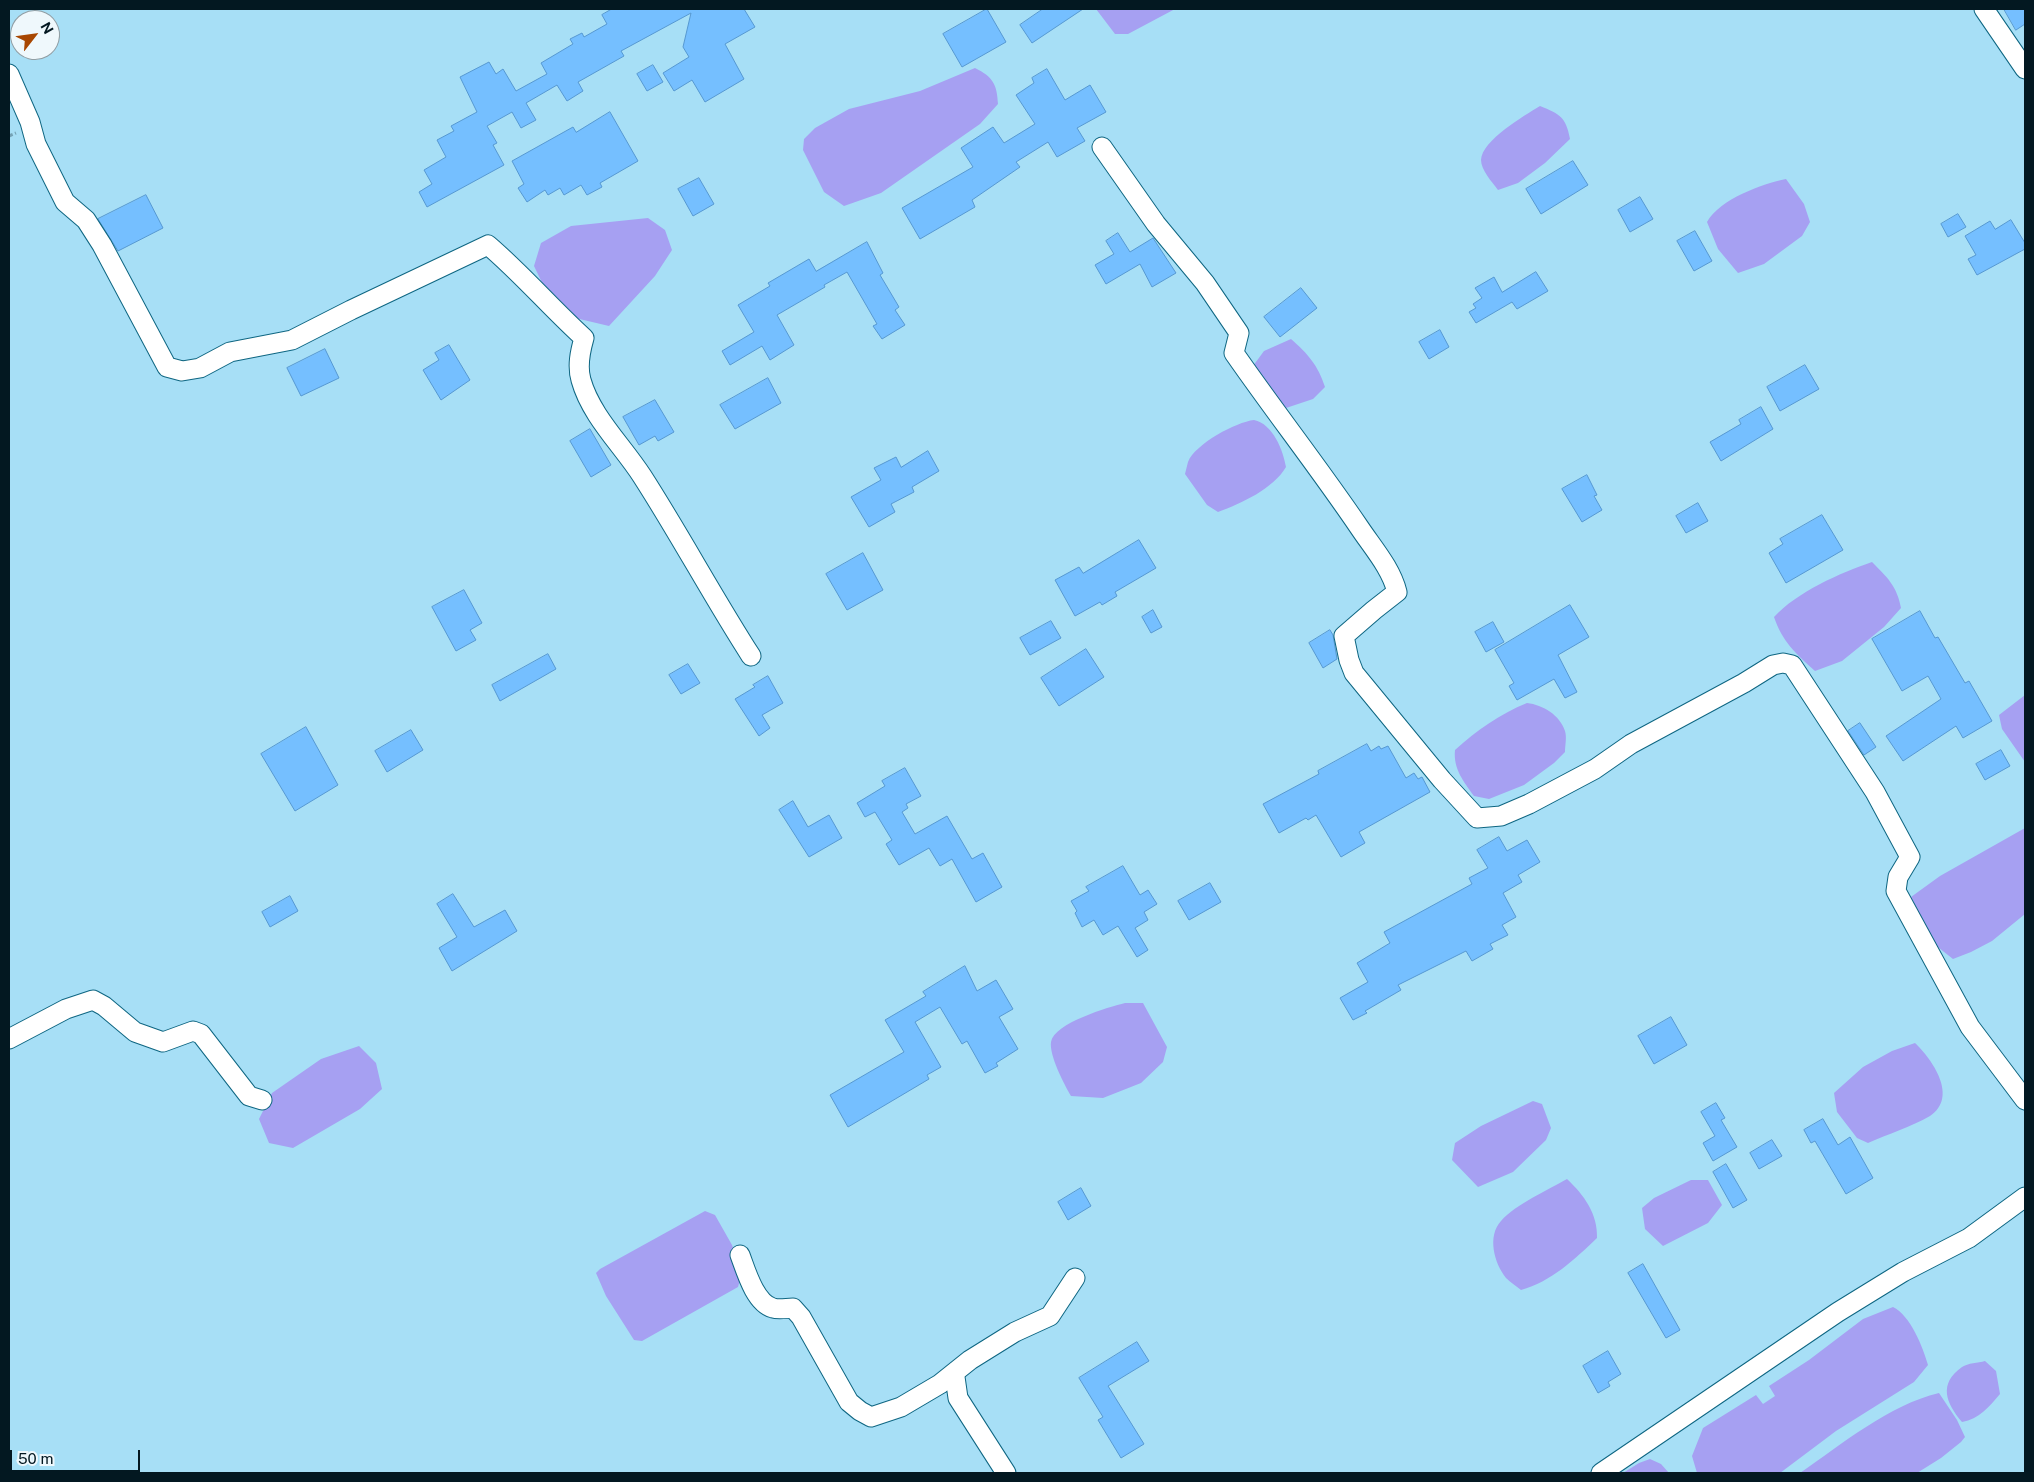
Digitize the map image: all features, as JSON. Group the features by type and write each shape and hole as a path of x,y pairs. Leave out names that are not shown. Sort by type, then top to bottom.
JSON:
{"street":[{"path":"1984,9 2025,70"},
{"path":"9,74 30,122 36,144 65,202 86,220 102,245 167,367 182,371 200,368 230,352 292,340 488,245 509,263 555,312 584,338 579,358 580,379 590,401 600,419 642,475 726,618 751,656"},
{"path":"1102,147 1156,224 1205,283 1238,333 1234,353 1281,421 1345,506 1394,578 1397,592 1344,636 1349,660 1354,672 1442,780 1477,818 1501,816 1529,804 1595,769 1632,744 1744,683 1773,665 1783,663 1792,665 1875,792 1910,857 1898,877 1896,891 1970,1027 2025,1100"},
{"path":"9,1038 66,1009 94,1000 135,1032 163,1042 193,1031 201,1034 249,1096 262,1100"},
{"path":"1601,1473 1838,1312 1903,1272 1969,1238 2025,1197"},
{"path":"740,1255 753,1289 762,1300 773,1308 793,1308 802,1317 849,1402 860,1412 871,1417 901,1407 940,1384 970,1360 1015,1332 1050,1316 1075,1278"},
{"path":"956,1371 958,1398 1006,1473"}],"shaded area":[{"path":"1096,9 1175,9 1128,34 1115,34"},
{"path":"975,68 993,82 998,104 980,124 881,193 844,206 824,192 803,150 804,139 815,128 849,109 920,91"},
{"path":"1540,106 1553,111 1561,117 1570,139 1545,163 1518,183 1498,190 1487,176 1481,164 1483,152 1505,129"},
{"path":"1786,179 1804,204 1810,222 1802,236 1764,264 1738,273 1718,249 1707,222 1721,206 1742,194"},
{"path":"648,218 665,230 672,250 655,276 609,326 571,317 548,295 534,266 541,243 571,226"},
{"path":"1291,339 1312,360 1325,387 1313,399 1286,408 1269,391 1253,366 1264,351"},
{"path":"1254,420 1261,422 1272,432 1280,446 1286,467 1265,489 1247,500 1218,512 1207,505 1185,474 1188,462 1192,455 1207,441 1227,429"},
{"path":"1872,562 1887,577 1894,588 1901,608 1884,627 1842,661 1815,671 1790,647 1777,626 1774,617 1795,599 1820,584"},
{"path":"2025,695 2025,762 2002,729 1999,715"},
{"path":"1527,703 1539,706 1550,712 1563,725 1566,733 1565,752 1554,763 1524,785 1489,799 1474,796 1457,769 1455,750 1489,723"},
{"path":"2025,828 2025,914 1992,941 1953,959 1934,944 1911,897 1940,876"},
{"path":"1125,1003 1143,1003 1167,1047 1163,1062 1141,1083 1103,1098 1071,1096 1052,1054 1051,1042 1054,1035 1062,1028 1083,1017"},
{"path":"1915,1043 1929,1058 1940,1078 1942,1099 1938,1108 1923,1120 1868,1143 1857,1138 1837,1112 1834,1093 1863,1067 1892,1051"},
{"path":"359,1046 376,1063 382,1089 360,1109 293,1148 269,1143 259,1119 272,1093 321,1059"},
{"path":"1533,1101 1542,1104 1551,1128 1546,1140 1513,1172 1478,1187 1452,1160 1455,1143 1481,1126"},
{"path":"1567,1179 1589,1206 1597,1229 1597,1238 1571,1262 1552,1276 1521,1290 1506,1278 1498,1265 1494,1250 1494,1234 1501,1221 1507,1215 1532,1198"},
{"path":"1691,1180 1708,1180 1722,1205 1708,1223 1663,1246 1645,1229 1642,1208 1654,1198"},
{"path":"705,1211 715,1215 732,1245 742,1273 738,1287 642,1341 634,1340 606,1296 596,1273"},
{"path":"1893,1307 1910,1324 1923,1349 1928,1365 1914,1382 1836,1431 1780,1473 1697,1473 1692,1456 1703,1428 1756,1395 1763,1404 1775,1396 1769,1386 1809,1360 1863,1319"},
{"path":"1985,1361 1996,1371 2000,1394 1979,1415 1962,1422 1949,1401 1947,1387 1954,1373 1962,1367"},
{"path":"1939,1393 1957,1420 1965,1437 1941,1458 1917,1473 1800,1473 1884,1416 1902,1406"},
{"path":"1650,1459 1661,1464 1669,1473 1623,1473 1639,1463"}],"building":[{"path":"612,9 744,9 755,27 725,44 744,79 705,102 692,80 674,91 663,73 689,57 683,47 691,13 621,51 624,56 578,82 583,91 567,101 557,85 526,103 536,120 521,128 512,112 487,126 497,143 493,145 504,165 427,207 419,192 432,184 424,170 446,157 437,140 454,131 451,126 477,112 460,77 489,62 496,74 503,69 516,91 547,74 541,63 573,44 570,39 582,33 584,37 607,24 602,15"},
{"path":"987,9 1006,42 962,67 943,34"},
{"path":"1043,9 1083,9 1032,43 1020,25"},
{"path":"2004,9 2025,9 2025,24 2016,30"},
{"path":"653,65 663,82 647,91 637,74"},
{"path":"1047,69 1065,100 1090,85 1106,112 1077,128 1085,141 1057,157 1048,142 1016,162 1020,167 972,200 975,207 920,239 902,208 973,167 961,148 993,127 1004,143 1035,124 1016,95 1034,83 1032,78"},
{"path":"610,112 638,161 600,183 602,187 587,195 581,185 564,195 560,188 548,195 545,190 527,202 518,188 524,184 512,161 573,127 576,132"},
{"path":"1573,161 1588,185 1541,214 1526,189"},
{"path":"699,178 714,204 693,216 678,189"},
{"path":"146,195 163,228 118,251 98,219"},
{"path":"1640,197 1653,219 1630,232 1618,210"},
{"path":"1958,214 1966,227 1948,237 1941,224"},
{"path":"2011,220 2025,243 2025,249 1977,275 1968,259 1976,255 1965,236 1990,221 1995,229"},
{"path":"1695,231 1712,261 1694,271 1677,241"},
{"path":"1118,233 1130,252 1153,238 1176,273 1152,287 1140,264 1106,284 1095,265 1114,254 1106,241"},
{"path":"867,242 883,273 880,275 899,307 895,310 905,325 882,339 873,326 877,324 847,272 777,315 794,345 770,360 762,346 730,365 722,351 754,332 738,305 770,286 768,283 809,259 816,271"},
{"path":"1536,272 1548,291 1517,309 1512,302 1476,323 1469,312 1476,308 1473,304 1482,298 1475,288 1494,277 1502,292"},
{"path":"1301,288 1317,308 1280,337 1264,317"},
{"path":"1440,330 1449,347 1429,359 1419,342"},
{"path":"449,345 470,380 441,400 423,370 439,360 435,353"},
{"path":"325,349 339,378 301,396 287,368"},
{"path":"1805,365 1819,389 1780,411 1767,387"},
{"path":"768,378 781,403 735,429 720,405"},
{"path":"655,400 674,432 658,441 655,436 639,445 623,417"},
{"path":"1761,407 1773,429 1721,461 1710,442 1741,424 1739,420"},
{"path":"590,429 611,465 591,477 570,441"},
{"path":"928,451 939,471 912,487 914,492 891,504 895,512 869,527 851,497 881,480 874,468 896,457 901,467"},
{"path":"1587,475 1597,495 1594,496 1602,510 1582,522 1562,489"},
{"path":"1698,503 1708,521 1686,533 1676,516"},
{"path":"1822,515 1843,550 1786,583 1769,553 1783,544 1780,539"},
{"path":"1139,540 1156,568 1115,592 1117,596 1102,605 1100,602 1075,616 1055,580 1079,567 1083,573"},
{"path":"863,553 883,590 847,610 826,574"},
{"path":"464,590 482,623 470,630 476,640 456,651 432,607"},
{"path":"1570,605 1589,637 1558,655 1577,692 1565,698 1554,679 1517,700 1509,686 1514,683 1495,650"},
{"path":"1153,610 1162,627 1151,633 1142,617"},
{"path":"1920,611 1935,638 1938,637 1965,683 1969,681 1992,721 1963,738 1956,726 1903,761 1886,736 1941,699 1928,676 1902,691 1872,639"},
{"path":"1051,621 1061,638 1030,655 1020,638"},
{"path":"1493,622 1504,642 1486,652 1475,632"},
{"path":"1330,630 1333,635 1337,659 1323,668 1309,643"},
{"path":"1086,649 1104,677 1059,706 1041,678"},
{"path":"548,654 556,669 500,701 492,685"},
{"path":"688,664 700,683 681,694 669,675"},
{"path":"768,676 783,703 762,715 770,728 759,736 735,699 755,687 753,685"},
{"path":"1860,723 1876,747 1864,755 1848,731"},
{"path":"306,727 338,785 295,811 261,754"},
{"path":"411,730 423,750 387,772 375,751"},
{"path":"1367,744 1371,751 1379,746 1381,749 1388,746 1406,778 1414,773 1418,779 1422,777 1430,792 1359,832 1365,843 1341,857 1316,815 1308,820 1306,818 1279,833 1263,804 1319,774 1318,771"},
{"path":"2001,750 2010,766 1985,780 1976,764"},
{"path":"905,768 921,796 906,804 908,808 902,812 915,834 947,816 972,859 983,853 1002,887 976,902 952,859 940,866 929,848 899,865 886,844 892,840 875,812 865,817 857,803 885,786 882,781"},
{"path":"793,801 808,827 829,815 842,838 809,857 779,810"},
{"path":"1499,837 1507,851 1527,840 1540,862 1518,875 1522,882 1503,893 1516,917 1502,925 1508,935 1490,944 1493,949 1472,961 1466,951 1398,985 1401,990 1353,1020 1340,998 1368,982 1357,963 1390,943 1384,932 1472,884 1469,878 1488,868 1477,850"},
{"path":"1123,866 1140,895 1148,890 1157,904 1144,912 1148,920 1135,928 1148,950 1137,957 1118,926 1103,935 1094,920 1082,927 1075,913 1077,911 1071,901 1089,891 1086,887"},
{"path":"1210,883 1221,902 1189,920 1178,901"},
{"path":"453,894 474,927 505,910 517,931 452,971 439,948 457,937 437,904"},
{"path":"290,896 298,911 270,927 262,912"},
{"path":"965,966 977,991 996,980 1013,1009 999,1017 1018,1049 996,1063 998,1066 985,1073 967,1041 962,1044 940,1007 915,1022 941,1067 927,1075 929,1079 848,1127 830,1095 904,1052 885,1020 926,996 923,992"},
{"path":"1671,1017 1687,1045 1654,1064 1638,1036"},
{"path":"1716,1103 1725,1118 1721,1120 1737,1147 1713,1161 1703,1143 1715,1136 1701,1112"},
{"path":"1823,1119 1838,1145 1850,1137 1873,1178 1846,1194 1815,1141 1811,1143 1804,1130"},
{"path":"1772,1140 1782,1156 1759,1169 1750,1153"},
{"path":"1726,1164 1747,1200 1733,1208 1713,1172"},
{"path":"1081,1188 1091,1206 1068,1220 1058,1202"},
{"path":"1643,1264 1680,1330 1666,1338 1628,1273"},
{"path":"1137,1342 1149,1361 1108,1386 1144,1444 1121,1458 1098,1420 1103,1417 1079,1378"},
{"path":"1608,1351 1621,1374 1608,1382 1610,1386 1598,1393 1583,1366"}]}
